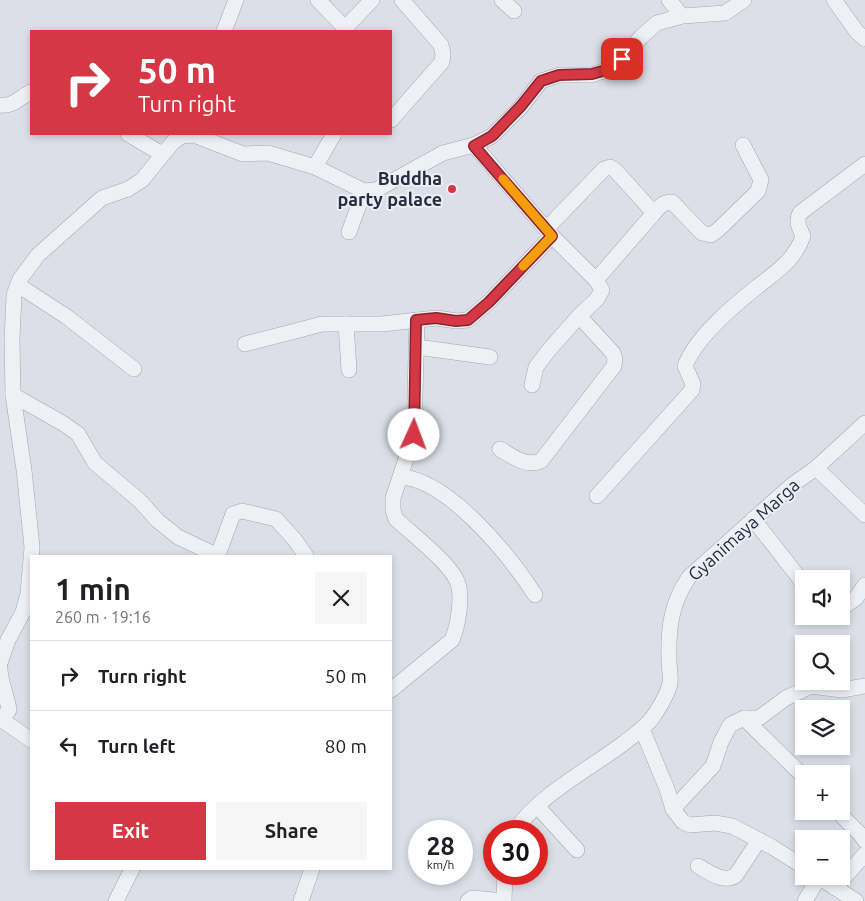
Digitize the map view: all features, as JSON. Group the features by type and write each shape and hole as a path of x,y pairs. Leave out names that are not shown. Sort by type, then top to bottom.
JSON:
{"street":[{"path":"224,30 236,0"},
{"path":"318,0 346,30 372,0"},
{"path":"392,119 442,62 443,54 441,45 402,0"},
{"path":"502,0 514,11"},
{"path":"669,0 682,16"},
{"path":"31,555 24,470 6,339 14,295 18,285 38,255 102,198 128,189 142,180 173,142 182,136 194,135 243,154 268,153 315,167 364,191 376,190 443,153 474,146 492,136 521,106 541,81 559,75 592,74 606,70 622,59 642,36 657,23 682,16 725,13 744,0"},
{"path":"834,0 857,32 865,39"},
{"path":"0,105 4,106 16,102 30,93"},
{"path":"130,135 162,154"},
{"path":"315,167 333,135"},
{"path":"596,280 662,204 672,202 702,233 712,235 718,230 760,186 761,180 744,145"},
{"path":"474,146 549,233 596,280 602,290 597,299 579,316 536,367 532,385"},
{"path":"596,496 692,390 693,384 685,366 688,358 703,339 729,309 782,269 800,248 804,236 798,223 800,213 865,164"},
{"path":"245,344 322,324 382,324 436,318 456,321 468,320 489,302 604,169 610,167 615,170 654,213"},
{"path":"349,232 364,191"},
{"path":"18,285 67,317 134,369"},
{"path":"500,449 523,462 534,464 542,461 614,366 615,359 613,353 579,316"},
{"path":"392,689 452,640 456,630 460,596 458,584 449,569 396,519 393,510 393,498 414,435 416,320"},
{"path":"346,324 349,370"},
{"path":"416,347 490,357"},
{"path":"13,395 78,434 95,463 140,501 158,521 178,537 216,555"},
{"name":"Gyanimaya Marga","path":"522,820 548,797 602,760 642,729 659,708 670,684 670,625 675,601 689,577 792,485 816,468 863,427"},
{"path":"816,468 865,515"},
{"path":"401,477 412,478 437,489 456,505 485,532 514,565 535,594"},
{"path":"218,555 232,514 242,510 276,519 305,555"},
{"path":"753,519 795,573"},
{"path":"0,663 8,640 23,612 28,594 30,570"},
{"path":"850,602 856,598 865,585"},
{"path":"0,668 0,678 7,696 9,710 1,720 30,739"},
{"path":"673,809 713,766 721,742 730,725 744,718 759,718 786,698 811,686 842,690 865,686"},
{"path":"744,718 795,769"},
{"path":"642,729 667,789 673,809 683,822 690,825 715,823 732,826 795,862"},
{"path":"537,806 577,850"},
{"path":"847,820 865,841"},
{"path":"698,866 722,879 731,879 736,875 759,840"},
{"path":"835,888 865,854"},
{"path":"116,901 132,870"},
{"path":"301,901 312,870"},
{"path":"468,901 472,898 504,901 505,885"},
{"path":"805,901 814,885"},
{"path":"830,885 856,901"}],"slow traffic":[{"path":"503,179 552,236 523,266"}],"place":[{"name":"Buddha party palace","path":"452,189"}],"route":[{"path":"414,435 416,320 436,318 456,321 468,320 489,302 552,236 474,146 492,136 521,106 541,81 559,75 592,74 606,70 622,59"}]}
